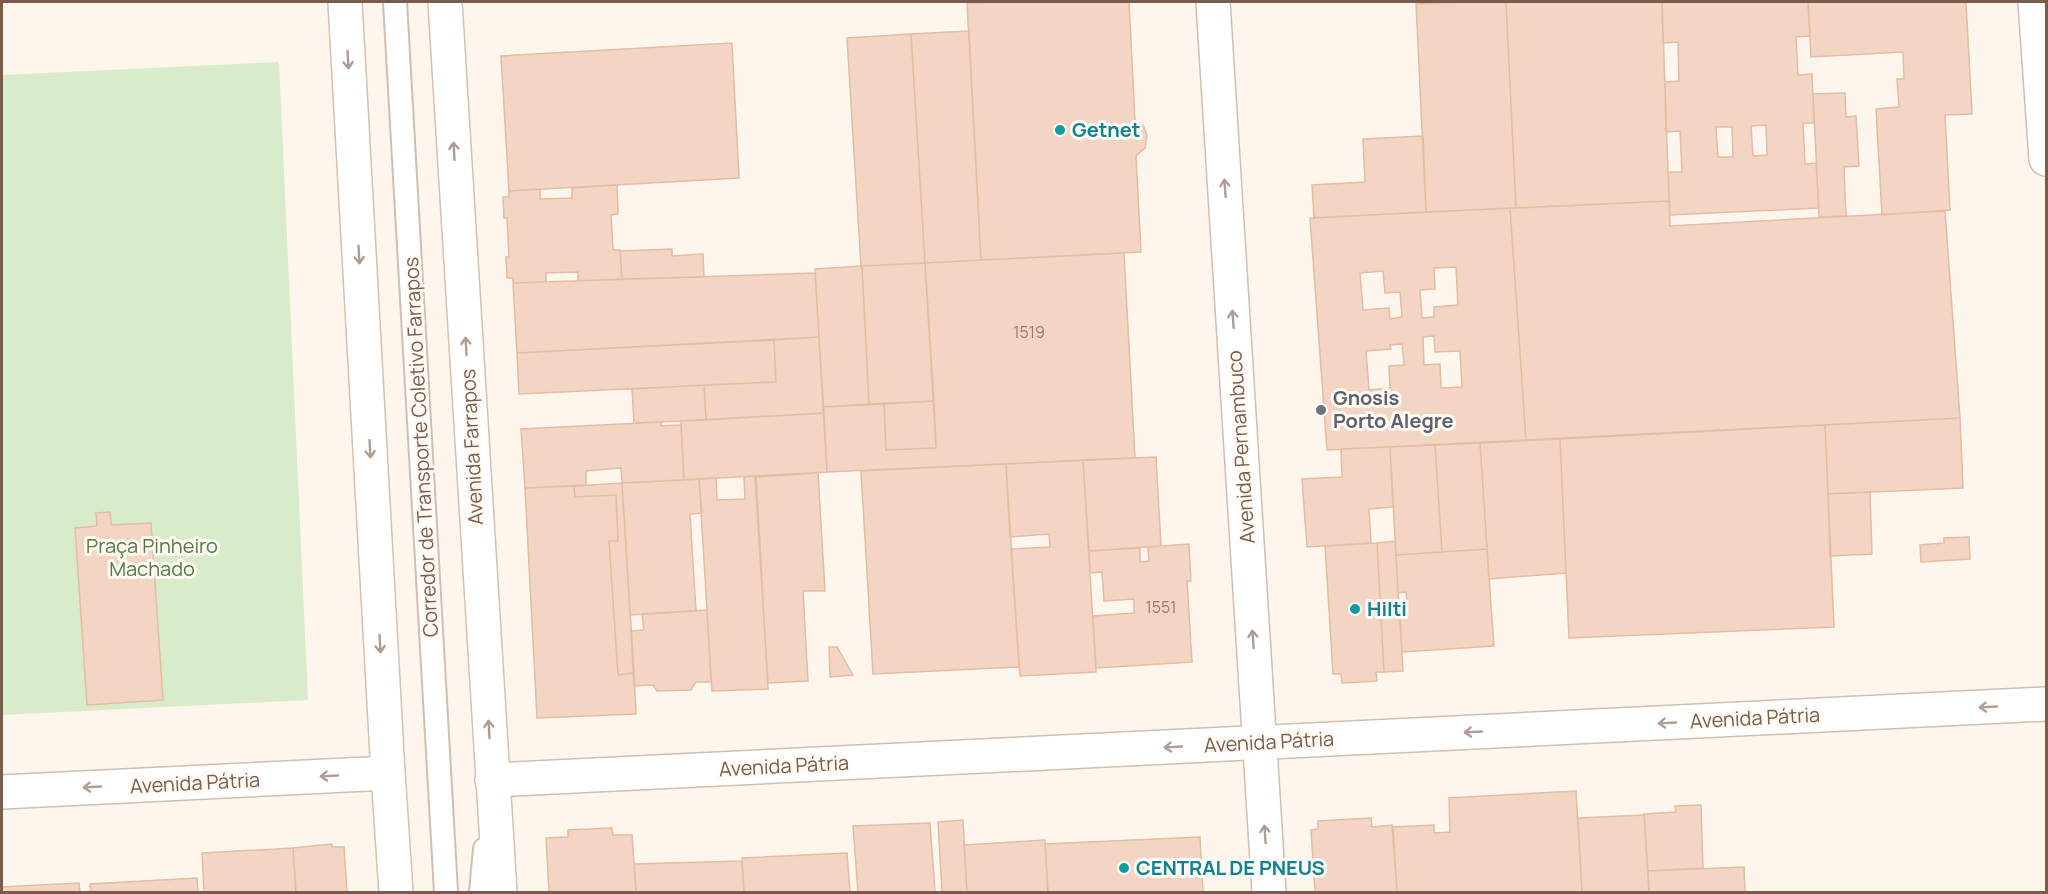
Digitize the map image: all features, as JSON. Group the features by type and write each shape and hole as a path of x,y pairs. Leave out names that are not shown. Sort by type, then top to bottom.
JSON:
{"street":[{"path":"345,2 396,892"},
{"name":"Avenida Farrapos","path":"445,2 500,892"},
{"name":"Avenida Pernambuco","path":"1213,2 1269,892"},
{"path":"2035,2 2046,159"},
{"name":"Avenida Pátria","path":"492,780 2046,704"},
{"name":"Avenida Pátria","path":"2,792 388,773"}],"lane":[{"name":"Corredor de Transporte Coletivo Farrapos","path":"395,2 446,892"},
{"path":"388,773 412,892"},
{"path":"481,892 492,780"}],"green space":[{"name":"Praça Pinheiro Machado","path":"279,62 308,700 2,715 2,75"}],"building":[{"name":"Getnet","path":"1129,2 1135,120 1143,125 1147,135 1145,148 1136,156 1141,252 981,260 967,3"},
{"path":"1506,2 1516,208 1426,212 1416,4"},
{"path":"1506,2 1662,2 1669,201 1516,208"},
{"path":"1662,2 1808,2 1810,36 1796,37 1798,75 1812,74 1814,123 1803,123 1805,164 1816,163 1819,208 1670,215 1668,172 1682,172 1680,131 1666,132 1665,82 1679,81 1678,42 1663,43","holes":["1766,125 1767,155 1753,156 1751,126","1716,127 1732,127 1733,157 1718,157"]},
{"path":"1808,2 1966,2 1972,114 1945,115 1950,210 1882,215 1876,109 1899,107 1897,79 1904,79 1903,52 1811,57"},
{"path":"969,31 981,260 925,263 911,34"},
{"path":"911,34 925,263 861,266 847,38"},
{"path":"732,43 739,178 509,191 501,56"},
{"path":"1845,93 1846,117 1856,116 1859,166 1844,167 1846,216 1819,217 1813,94"},
{"path":"1423,136 1426,212 1314,218 1312,185 1365,182 1363,139"},
{"path":"617,185 618,214 611,215 613,250 620,250 622,279 578,281 578,272 546,273 546,282 513,283 513,278 507,278 506,257 509,257 507,218 504,218 503,197 509,197 509,191 540,189 540,199 572,198 572,188"},
{"path":"1669,201 1670,226 1945,211 1960,418 1526,440 1510,208"},
{"path":"1510,208 1526,440 1327,450 1310,218","holes":["1456,267 1458,305 1434,307 1434,317 1422,318 1420,290 1435,289 1434,268","1383,271 1385,293 1400,292 1402,317 1390,319 1389,308 1363,310 1360,273","1434,336 1435,352 1460,351 1462,387 1441,388 1440,364 1424,365 1423,337","1402,344 1404,365 1389,366 1390,388 1369,390 1366,351 1391,349 1390,345"]},
{"path":"672,249 672,256 703,254 704,277 622,279 620,251"},
{"path":"1124,253 1135,458 827,472 823,407 884,404 886,450 936,448 925,263"},
{"path":"925,263 934,401 869,404 862,266"},
{"path":"862,266 869,404 823,407 815,269"},
{"path":"815,273 819,337 517,353 513,283"},
{"path":"819,337 824,413 706,420 704,385 776,382 774,340"},
{"path":"774,340 776,382 519,394 517,353"},
{"path":"704,385 706,420 634,423 632,389"},
{"path":"934,401 936,448 886,450 884,404"},
{"path":"824,413 827,472 684,480 681,421"},
{"path":"1960,418 1963,488 1828,494 1825,425"},
{"path":"661,422 661,426 681,425 684,480 622,483 621,468 586,471 586,485 525,488 521,429"},
{"path":"1825,425 1834,627 1569,638 1560,439"},
{"path":"1560,439 1566,573 1489,579 1480,443"},
{"path":"1480,443 1487,549 1442,552 1435,445"},
{"path":"1435,445 1442,552 1396,555 1390,447"},
{"path":"1390,447 1393,507 1369,509 1371,543 1307,547 1302,479 1342,477 1341,449"},
{"path":"1156,457 1161,546 1089,551 1083,460"},
{"path":"1083,460 1096,672 1020,676 1011,549 1050,547 1049,534 1010,537 1006,464"},
{"path":"1006,464 1019,667 873,674 861,471"},
{"path":"818,473 825,591 803,591 808,681 768,683 755,477"},
{"path":"756,476 768,689 712,691 699,479 716,478 717,500 745,499 744,477"},
{"path":"699,479 702,513 690,514 696,611 630,615 622,483"},
{"path":"622,483 634,673 618,675 609,541 618,541 616,495 575,497 574,486"},
{"path":"574,486 575,497 616,495 618,541 609,541 618,675 634,673 636,714 537,718 525,488"},
{"path":"1870,492 1872,554 1830,556 1828,494"},
{"path":"110,512 111,525 151,523 163,700 87,705 75,528 97,526 96,513"},
{"path":"1969,537 1970,559 1921,562 1920,545 1944,543 1944,538"},
{"path":"1395,541 1403,671 1384,672 1377,543"},
{"name":"Hilti","path":"1377,543 1384,672 1376,672 1377,681 1342,683 1341,674 1333,674 1325,546"},
{"path":"1189,544 1191,581 1187,581 1192,662 1096,668 1093,616 1134,613 1134,599 1104,601 1102,572 1090,573 1089,551 1140,548 1140,562 1149,561 1148,547"},
{"path":"1487,549 1494,646 1402,652 1399,603 1407,603 1406,592 1398,593 1396,555"},
{"path":"707,610 711,682 696,682 691,690 657,691 653,685 634,686 631,631 644,630 642,614"},
{"path":"829,647 837,647 853,675 830,677"},
{"path":"1576,791 1582,892 1397,892 1393,827 1434,825 1434,833 1450,832 1449,798"},
{"path":"1701,805 1703,868 1648,871 1644,814 1676,812 1675,806"},
{"path":"1644,815 1649,892 1582,892 1578,818"},
{"path":"1371,818 1372,827 1392,825 1397,892 1315,892 1311,830 1318,829 1318,821"},
{"path":"963,820 967,892 942,892 938,822"},
{"path":"930,823 935,892 858,892 853,826"},
{"path":"612,828 613,835 632,835 636,892 549,892 546,838 568,837 568,830"},
{"name":"CENTRAL DE PNEUS","path":"1200,837 1203,892 1048,892 1045,844"},
{"path":"1045,840 1048,892 967,892 964,845"},
{"path":"332,844 332,847 344,847 347,892 296,892 293,848"},
{"path":"293,848 296,892 204,892 202,853"},
{"path":"847,853 850,892 744,892 742,858"},
{"path":"742,861 744,892 636,892 634,864"},
{"path":"1744,867 1745,892 1649,892 1648,871"},
{"path":"197,878 198,892 91,892 90,884"},
{"path":"79,883 80,892 2,892 2,887"}],"place":[{"name":"Getnet","path":"1060,130"},
{"name":"Gnosis Porto Alegre","path":"1321,410"},
{"name":"Hilti","path":"1355,609"},
{"name":"CENTRAL DE PNEUS","path":"1124,868"}]}
